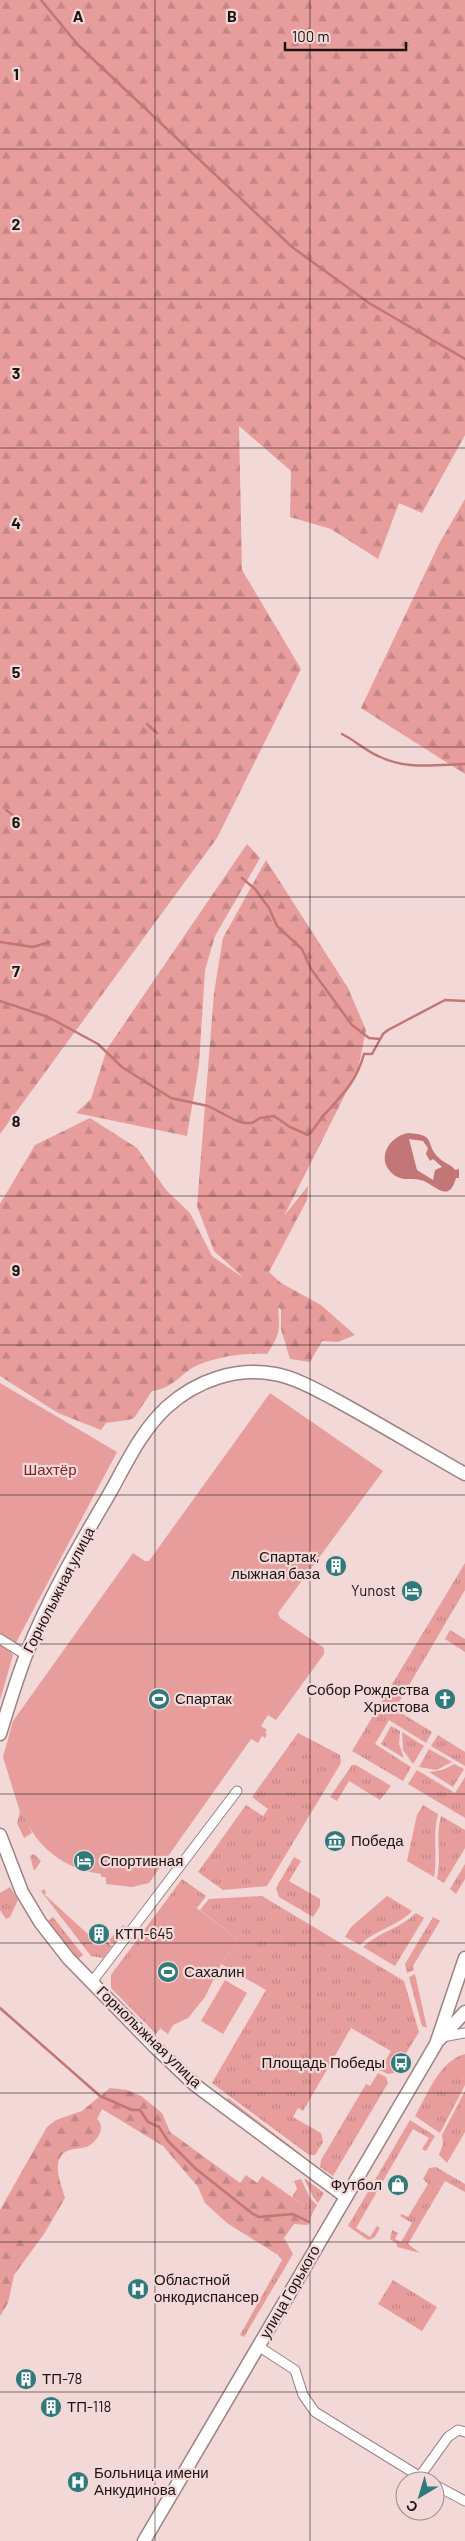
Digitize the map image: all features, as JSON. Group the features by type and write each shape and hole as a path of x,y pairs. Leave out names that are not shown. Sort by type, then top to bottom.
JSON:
{"street":[{"name":"Горнолыжная улица","path":"0,1734 26,1655 68,1569 133,1451 153,1422 167,1407 200,1384 222,1376 261,1373 299,1381 465,1474"},
{"path":"0,1639 26,1655"},
{"path":"92,1982 237,1790"},
{"name":"Горнолыжная улица","path":"0,1836 13,1873 32,1909 63,1952 154,2047 196,2085 346,2197"},
{"name":"улица Горького","path":"439,2040 465,1958"},
{"name":"улица Горького","path":"144,2541 439,2040 465,2012"},
{"path":"439,2040 465,2033"},
{"path":"258,2346 295,2370 304,2395 315,2412 412,2471"},
{"path":"424,2471 448,2436 458,2430 465,2432"},
{"path":"445,2490 465,2501"}],"green space":[{"path":"0,0 465,0 465,435 422,513 399,503 378,559 331,529 290,517 291,471 239,426 242,570 301,669 217,838 0,1134"},
{"path":"465,499 465,774 361,708 439,544"},
{"path":"247,844 260,858 215,936 205,970 199,1064 187,1136 76,1113 91,1099 107,1049"},
{"path":"266,860 348,988 366,1030 358,1069 284,1216 308,1186 307,1200 269,1272 281,1283 321,1305 355,1335 338,1342 322,1341 310,1362 290,1359 281,1329 281,1310 278,1307 278,1332 267,1354 232,1356 198,1365 172,1384 152,1391 134,1418 106,1423 101,1430 58,1413 0,1376 0,1204 35,1145 90,1118 137,1148 166,1190 190,1213 212,1256 245,1279 214,1251 197,1206 214,993 223,938"},
{"name":"Шахтёр","path":"0,1383 117,1452 11,1652 13,1655 0,1700"},
{"name":"Спартак","path":"270,1393 383,1471 278,1613 280,1618 324,1648 324,1654 276,1720 268,1715 261,1726 267,1730 265,1738 262,1736 258,1743 251,1739 149,1883 132,1887 106,1884 106,1877 101,1877 101,1874 75,1867 63,1861 43,1846 28,1825 22,1812 20,1812 3,1757 13,1721 133,1553 145,1561 149,1561"},
{"path":"465,1563 465,1590 395,1709 432,1732 426,1743 389,1720 375,1744 411,1767 403,1781 352,1751"},
{"path":"450,1630 465,1639 465,1652 445,1639"},
{"path":"391,1726 400,1731 399,1744 404,1758 381,1744"},
{"path":"402,1732 424,1746 413,1764 403,1750"},
{"path":"298,1733 340,1755 341,1763 267,1886 223,1890 198,1872 246,1805 263,1816 268,1809 252,1797"},
{"path":"438,1735 465,1752 465,1766 431,1746"},
{"path":"429,1749 452,1762 436,1770 419,1767"},
{"path":"454,1764 464,1769 453,1787 429,1772 443,1770"},
{"path":"352,1765 356,1765 391,1786 380,1800 349,1781 337,1801 330,1797"},
{"path":"417,1770 455,1793 465,1777 465,1818 408,1784"},
{"path":"423,1805 438,1814 435,1830 434,1877 407,1861 417,1815"},
{"path":"20,1812 22,1812 32,1833 24,1838 17,1823"},
{"path":"441,1816 465,1830 465,1848 444,1883 437,1879"},
{"path":"34,1854 41,1861 34,1871 30,1856"},
{"path":"294,1857 301,1861 289,1881 320,1899 320,1906 313,1917 279,1897 276,1888"},
{"path":"465,1864 465,1879 456,1894 450,1889"},
{"path":"182,1879 206,1896 197,1908 182,1898 161,2027 156,2034 111,1988 111,1975"},
{"path":"10,1887 18,1900 10,1917 6,1919 0,1910 0,1893"},
{"path":"44,1889 45,1895 90,1936 98,1927 110,1936 106,1941 112,1946 103,1958 91,1956 41,1891"},
{"name":"Сахалин","path":"178,1894 239,1940 221,1964 205,1997 188,2018 173,2025 168,2034 160,2028 158,2031 112,1988 112,1980"},
{"path":"262,1896 404,1981 419,2032 394,2073 388,2074 380,2070 391,2051 351,2028 303,2111 298,2108 293,2117 321,2133 323,2142 315,2155 309,2155 212,2083 266,1990 221,1964 239,1940 200,1910 209,1899"},
{"path":"387,1896 412,1911 400,1921 372,1935 360,1945 345,1937 351,1927"},
{"path":"416,1913 424,1918 395,1966 363,1947 376,1937 404,1923"},
{"path":"53,1917 83,1955 78,1959 48,1921"},
{"path":"433,1917 440,1921 413,1966 414,1970 407,1973 405,1964"},
{"path":"123,1925 126,1927 114,1944 109,1940"},
{"path":"415,1974 427,2028 422,2026 409,1977"},
{"path":"225,1980 247,1993 223,2034 201,2021"},
{"path":"465,2054 465,2085 440,2133 415,2116 441,2071 456,2058"},
{"path":"378,2073 386,2077 388,2083 333,2176 320,2167 321,2160 366,2084 370,2086"},
{"path":"110,2088 127,2090 141,2096 162,2113 170,2132 240,2183 246,2175 257,2183 262,2176 313,2212 308,2225 294,2224 284,2238 278,2255 227,2223 205,2203 198,2187 163,2146 102,2109 97,2119 101,2125 101,2131 95,2140 85,2147 65,2152 59,2160 58,2171 65,2198 44,2234 14,2275 8,2303 0,2316 0,2210 47,2127 56,2120 82,2111"},
{"path":"465,2091 465,2132 447,2163 439,2155 443,2144 442,2135"},
{"path":"228,2098 301,2154 299,2155 227,2100"},
{"path":"410,2120 435,2136 426,2151 422,2149 429,2138 413,2129 356,2228 370,2237 377,2226 380,2228 374,2238 368,2240 348,2226"},
{"path":"436,2167 465,2184 465,2192 445,2181 408,2244 420,2253 397,2247 397,2244 390,2239 392,2230 398,2233 395,2239 401,2242 412,2223 400,2216 402,2214 408,2217 428,2184 423,2179 429,2168"},
{"path":"304,2178 324,2193 318,2203 313,2197"},
{"path":"301,2179 310,2198 317,2205 313,2212 292,2197 297,2189 294,2181"},
{"path":"284,2238 293,2254 244,2337 240,2335 282,2260 278,2255"},
{"path":"393,2280 437,2307 422,2331 378,2304"}],"shaded area":[{"path":"408,1133 417,1134 427,1138 439,1158 455,1170 459,1169 459,1178 456,1178 450,1190 446,1192 424,1181 397,1177 388,1169 385,1163 386,1150 401,1135","holes":["409,1139 423,1141 428,1148 426,1154 430,1161 433,1159 442,1167 435,1170 433,1180 417,1170"]}],"waterway":[{"path":"41,0 78,45 292,247 369,303 465,359"},
{"path":"147,724 157,733"},
{"path":"342,734 373,754 399,763 421,766 465,764"},
{"path":"6,810 17,818"},
{"path":"242,878 255,889 269,908 277,926 302,949 311,969 352,1025 369,1038 380,1039"},
{"path":"0,942 33,947 49,942"},
{"path":"0,1001 48,1017 98,1044 122,1067 171,1098 208,1106 244,1123 252,1123 260,1118 274,1116 290,1127 308,1135 348,1088 357,1073 364,1054 372,1054 383,1034 445,1000 465,1001"},
{"path":"0,2008 100,2096 132,2110 140,2110 148,2122 159,2127 168,2141 196,2169 253,2214 259,2217 293,2214 309,2222"}],"place":[{"name":"Спартак, лыжная база","path":"336,1566"},
{"name":"Yunost","path":"412,1591"},
{"name":"Спартак","path":"159,1699"},
{"name":"Собор Рождества Христова","path":"445,1699"},
{"name":"Победа","path":"335,1841"},
{"name":"Спортивная","path":"84,1861"},
{"name":"КТП-645","path":"99,1934"},
{"name":"Сахалин","path":"168,1972"},
{"name":"Площадь Победы","path":"401,2063"},
{"name":"Футбол","path":"398,2185"},
{"name":"Областной онкодиспансер","path":"138,2289"},
{"name":"ТП-78","path":"26,2379"},
{"name":"ТП-118","path":"51,2407"},
{"name":"Больница имени Анкудинова","path":"78,2482"}]}
